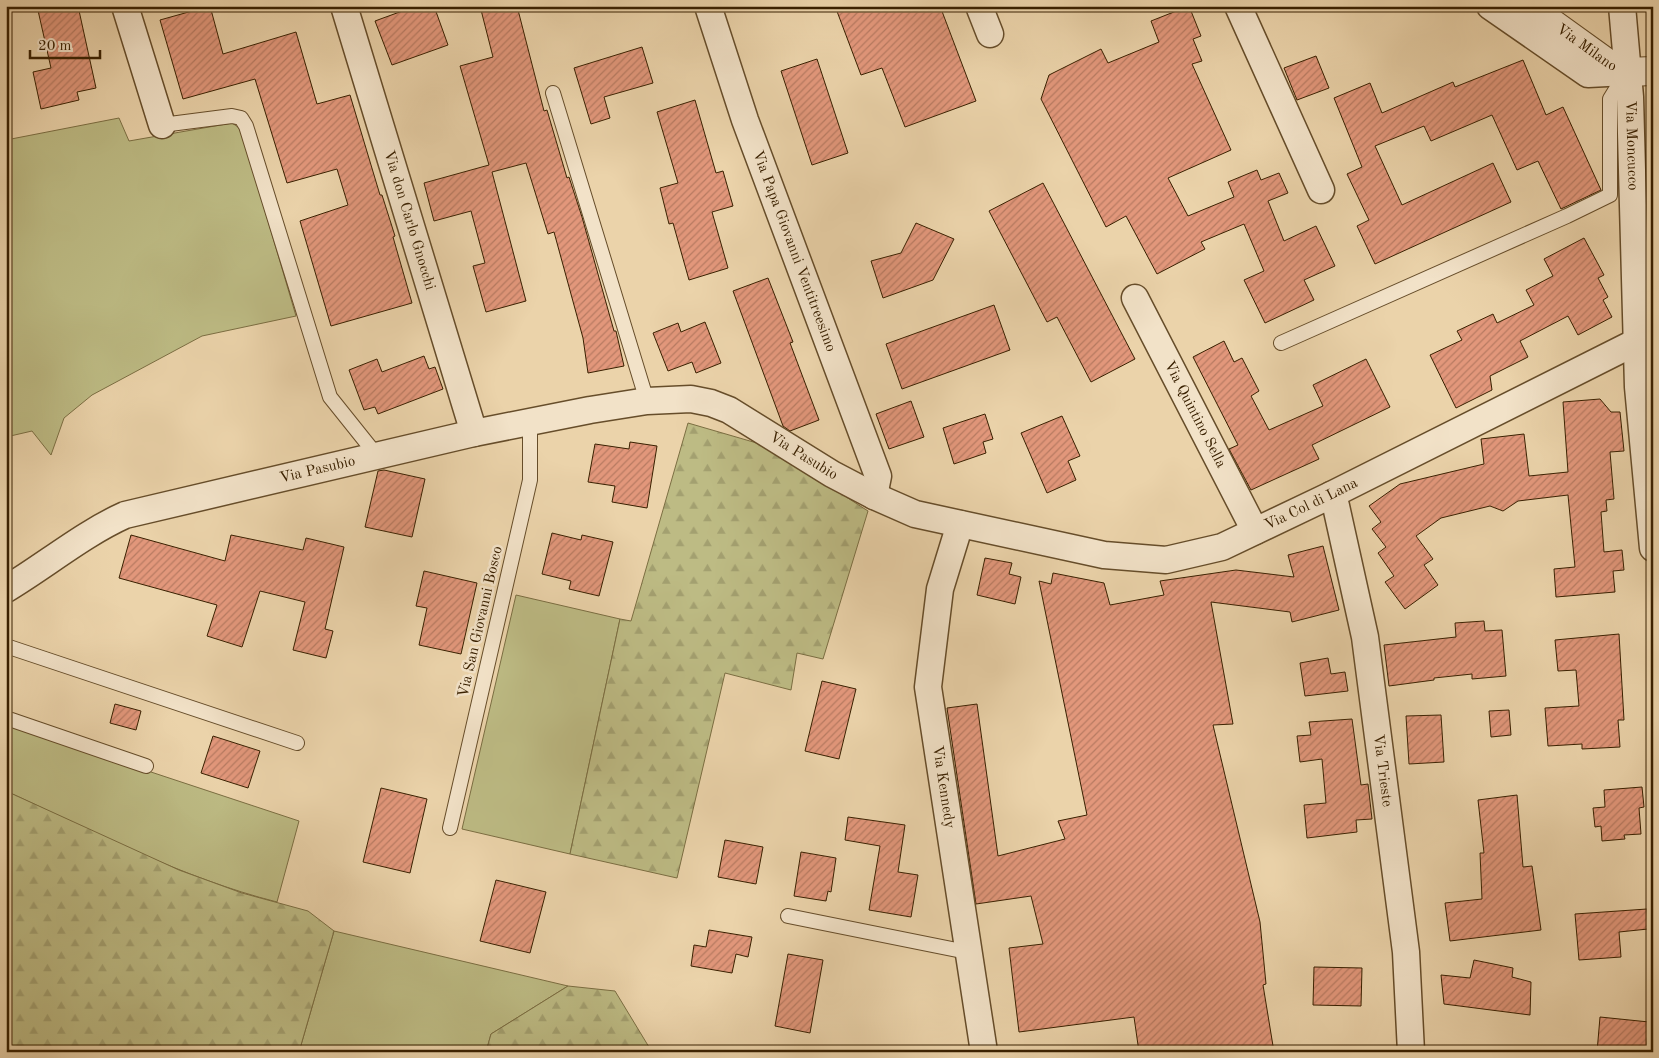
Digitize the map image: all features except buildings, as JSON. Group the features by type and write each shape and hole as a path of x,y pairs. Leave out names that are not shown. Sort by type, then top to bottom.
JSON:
{"street":[{"path":"125,6 162,125"},
{"name":"Via don Carlo Gnocchi","path":"344,6 474,434"},
{"name":"Via Papa Giovanni Ventitreesimo","path":"708,6 745,120 878,476 874,496"},
{"path":"979,6 990,34"},
{"path":"1238,6 1321,190"},
{"path":"1490,6 1588,74 1640,72"},
{"name":"Via Milano","path":"1528,6 1610,65 1640,72"},
{"name":"Via Moncucco","path":"1622,6 1640,72 1630,97 1638,387 1653,548"},
{"name":"Via Quintino Sella","path":"1135,298 1255,531"},
{"name":"Via Col di Lana","path":"960,524 1104,555 1166,560 1222,547 1331,495 1638,340"},
{"name":"Via Pasubio","path":"6,589 43,567 101,526 125,515 474,434 647,401 691,399 711,403 729,410 832,474 874,496 915,514 960,524"},
{"name":"Via Trieste","path":"1331,495 1336,506 1365,637 1406,952 1410,1052"},
{"name":"Via Kennedy","path":"960,524 940,589 928,687 966,952 984,1052"}],"lane":[{"path":"1281,343 1567,216 1610,194 1610,98 1640,72"},
{"path":"553,94 647,401"},
{"path":"162,125 232,116 241,118 246,126 330,397 378,457"},
{"name":"Via San Giovanni Bosco","path":"450,828 530,480 530,422"},
{"path":"6,646 297,743"},
{"path":"6,718 146,766"},
{"path":"788,916 966,952"}],"green space":[{"path":"119,118 129,141 232,123 241,129 296,316 202,336 92,395 64,418 51,455 32,431 6,437 6,140"},
{"path":"688,423 767,446 868,511 823,659 797,653 791,690 725,673 677,878 570,854 620,619 631,621"},
{"path":"516,595 620,619 570,854 462,829"},
{"path":"6,724 299,821 277,902 242,892 173,867 6,791"},
{"path":"6,791 179,870 242,893 308,911 334,931 299,1052 6,1052"},
{"path":"334,931 568,986 491,1034 486,1052 299,1052"},
{"path":"568,986 615,991 652,1052 486,1052 491,1034"}]}
